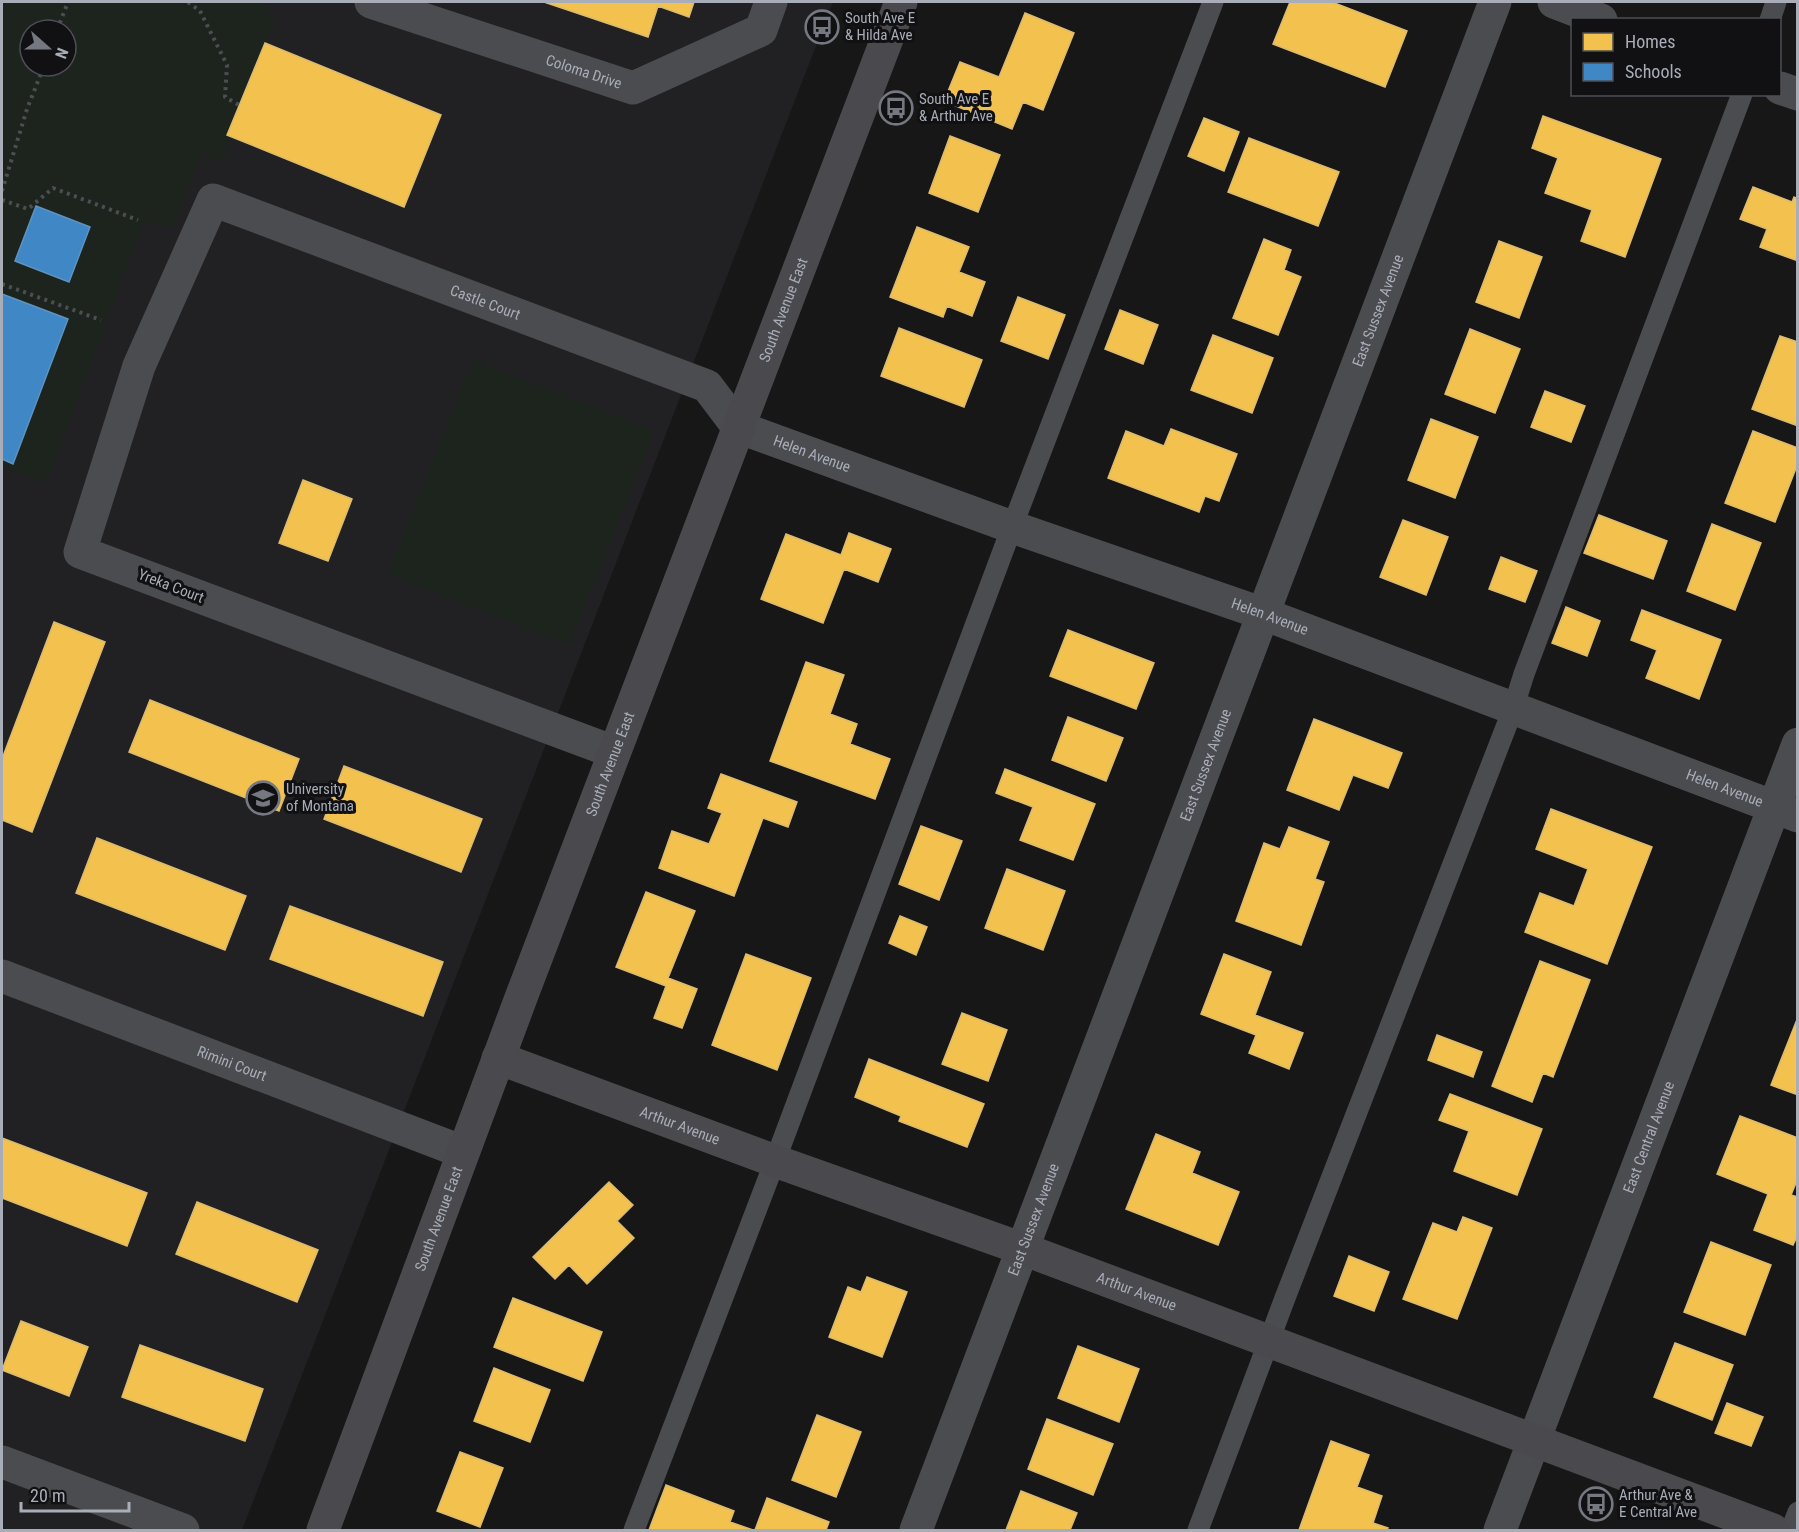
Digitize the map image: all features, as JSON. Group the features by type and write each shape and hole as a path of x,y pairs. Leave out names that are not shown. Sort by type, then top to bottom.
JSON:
{"street":[{"name":"Coloma Drive","path":"371,2 633,88 761,30 771,2"},
{"name":"South Avenue East","path":"323,1530 498,1058 901,2"},
{"name":"East Sussex Avenue","path":"916,1530 1495,2"},
{"path":"1554,2 1596,18"},
{"path":"1781,89 1797,94"},
{"name":"Castle Court","path":"213,200 707,386 738,427"},
{"name":"Yreka Court","path":"213,200 139,366 80,552 614,752"},
{"name":"Helen Avenue","path":"738,427 1011,527 1264,614 1786,812"},
{"name":"East Central Avenue","path":"1500,1530 1786,812 1797,744"},
{"name":"Rimini Court","path":"2,976 463,1152"},
{"name":"Arthur Avenue","path":"498,1058 775,1161 1023,1249 1773,1530"},
{"path":"2,1462 183,1530"}],"lane":[{"path":"634,1530 775,1161 1011,527 1213,2"},
{"path":"1771,18 1776,2"},
{"path":"1198,1530 1513,709 1524,674 1741,96"},
{"path":"1791,1530 1797,1512"}],"path":[{"path":"62,18 68,2"},
{"path":"188,2 200,11 227,65 225,97 239,105"},
{"path":"2,191 27,109 39,78"},
{"path":"2,200 28,209 53,188 138,220"},
{"path":"2,284 101,320"}],"shaded area":[{"name":"University of Montana","path":"2,2 833,2 242,1530 2,1530"},
{"path":"2,2 263,2 275,18 221,162 201,154 171,230 144,220 46,483 2,467"},
{"path":"472,360 654,431 569,645 388,574"}],"building: Homes":[{"path":"544,2 694,2 689,17 658,6 648,37"},
{"path":"1290,2 1332,2 1407,31 1385,87 1273,44"},
{"path":"1025,13 1074,33 1043,110 1023,102 1012,129 944,101 960,62 999,77"},
{"path":"265,43 441,115 404,207 227,135"},
{"path":"1543,116 1661,159 1625,257 1581,241 1592,210 1545,193 1558,158 1532,148"},
{"path":"1204,118 1239,132 1224,171 1188,156"},
{"path":"950,136 1000,155 978,212 929,193"},
{"path":"1249,138 1339,172 1318,226 1228,192"},
{"path":"1753,187 1792,202 1794,197 1798,199 1798,261 1760,247 1767,229 1740,219"},
{"path":"917,227 969,247 959,272 985,282 972,316 947,306 943,317 890,297"},
{"path":"1264,239 1291,250 1284,270 1301,277 1278,335 1233,318"},
{"path":"1499,241 1542,257 1519,318 1476,302"},
{"path":"1018,297 1065,315 1048,359 1001,341"},
{"path":"1120,310 1158,325 1143,364 1105,349"},
{"path":"899,328 982,360 964,407 881,376"},
{"path":"1470,329 1520,349 1495,413 1445,394"},
{"path":"1213,335 1273,358 1252,413 1191,390"},
{"path":"1780,336 1798,342 1798,426 1752,409"},
{"path":"1545,391 1585,406 1571,442 1531,427"},
{"path":"1431,419 1478,437 1455,498 1408,480"},
{"path":"1171,429 1237,454 1219,501 1205,496 1199,512 1108,478 1126,431 1164,446"},
{"path":"1753,431 1798,448 1798,463 1775,522 1725,503"},
{"path":"303,480 352,499 328,561 279,543"},
{"path":"1599,515 1667,541 1653,579 1584,553"},
{"path":"1403,520 1448,537 1426,595 1380,577"},
{"path":"1712,524 1761,543 1735,610 1687,591"},
{"path":"849,533 891,549 878,582 844,569 823,623 761,599 786,534 841,555"},
{"path":"1501,557 1537,571 1525,602 1489,589"},
{"path":"1566,607 1600,621 1587,656 1552,643"},
{"path":"1642,610 1721,640 1699,699 1646,678 1657,650 1631,640"},
{"path":"54,622 105,642 32,832 2,820 2,759"},
{"path":"1068,630 1154,663 1136,709 1050,676"},
{"path":"806,662 844,675 830,714 857,724 850,744 890,759 875,799 770,761"},
{"path":"150,700 299,759 279,811 129,752"},
{"path":"1068,717 1123,738 1106,781 1052,760"},
{"path":"1314,719 1402,753 1388,788 1353,775 1339,810 1287,790"},
{"path":"344,766 482,819 461,872 324,819"},
{"path":"1005,769 1095,804 1073,860 1020,840 1033,807 996,793"},
{"path":"721,774 797,802 788,827 763,818 734,896 659,868 672,831 709,844 722,813 708,808"},
{"path":"1551,809 1652,847 1607,964 1525,932 1540,893 1574,906 1588,869 1536,849"},
{"path":"921,826 962,841 939,900 899,884"},
{"path":"1289,827 1329,842 1315,879 1324,882 1301,945 1236,921 1264,843 1280,849"},
{"path":"97,838 246,896 225,950 76,893"},
{"path":"1007,869 1065,891 1043,950 985,928"},
{"path":"646,892 695,911 668,978 697,989 682,1028 654,1018 666,986 616,967"},
{"path":"290,906 443,962 423,1016 270,959"},
{"path":"900,916 927,927 916,955 889,943"},
{"path":"746,954 811,978 777,1070 712,1045"},
{"path":"1224,954 1271,972 1255,1015 1303,1033 1289,1069 1249,1053 1256,1035 1201,1014"},
{"path":"1540,961 1590,980 1553,1077 1543,1073 1532,1102 1492,1086"},
{"path":"962,1013 1007,1030 988,1081 942,1064"},
{"path":"1798,1017 1798,1095 1771,1085"},
{"path":"1437,1035 1482,1052 1473,1077 1428,1060"},
{"path":"869,1059 984,1104 967,1147 899,1121 901,1116 855,1097"},
{"path":"1450,1094 1542,1129 1517,1195 1454,1171 1469,1131 1439,1120"},
{"path":"1740,1116 1798,1138 1798,1178 1791,1195 1798,1197 1798,1234 1793,1245 1754,1230 1768,1194 1717,1174"},
{"path":"1156,1134 1200,1152 1192,1173 1239,1192 1218,1245 1126,1209"},
{"path":"2,1138 147,1193 127,1246 2,1198"},
{"path":"609,1182 633,1205 617,1221 634,1238 587,1284 569,1265 555,1279 533,1257"},
{"path":"197,1202 318,1250 297,1302 176,1254"},
{"path":"1463,1217 1492,1228 1457,1319 1403,1299 1433,1223 1457,1232"},
{"path":"1711,1242 1771,1265 1745,1335 1684,1312"},
{"path":"1349,1256 1389,1272 1374,1311 1334,1296"},
{"path":"867,1277 907,1292 882,1357 829,1337 848,1287 861,1292"},
{"path":"513,1298 602,1332 583,1381 494,1347"},
{"path":"21,1321 88,1347 69,1396 2,1370"},
{"path":"1675,1343 1733,1365 1712,1420 1654,1397"},
{"path":"140,1345 263,1389 245,1441 122,1397"},
{"path":"1078,1346 1139,1369 1119,1422 1058,1398"},
{"path":"494,1368 550,1390 530,1442 474,1421"},
{"path":"1727,1403 1763,1417 1751,1446 1715,1433"},
{"path":"817,1415 861,1432 836,1497 792,1480"},
{"path":"1047,1419 1113,1444 1093,1495 1028,1469"},
{"path":"1331,1441 1369,1455 1357,1487 1382,1496 1373,1523 1388,1528 1387,1530 1299,1530"},
{"path":"460,1452 503,1468 480,1527 437,1511"},
{"path":"666,1485 734,1511 730,1522 753,1530 649,1530"},
{"path":"1021,1491 1077,1513 1070,1530 1006,1530"},
{"path":"767,1498 829,1522 826,1530 755,1530"}],"building: Schools":[{"path":"36,206 90,227 69,282 15,261"},
{"path":"2,294 68,319 13,464 2,459"}],"place":[{"name":"South Ave E & Hilda Ave","path":"822,27"},
{"name":"South Ave E & Arthur Ave","path":"896,108"},
{"name":"University of Montana","path":"263,798"},
{"name":"Arthur Ave & E Central Ave","path":"1596,1504"}]}
